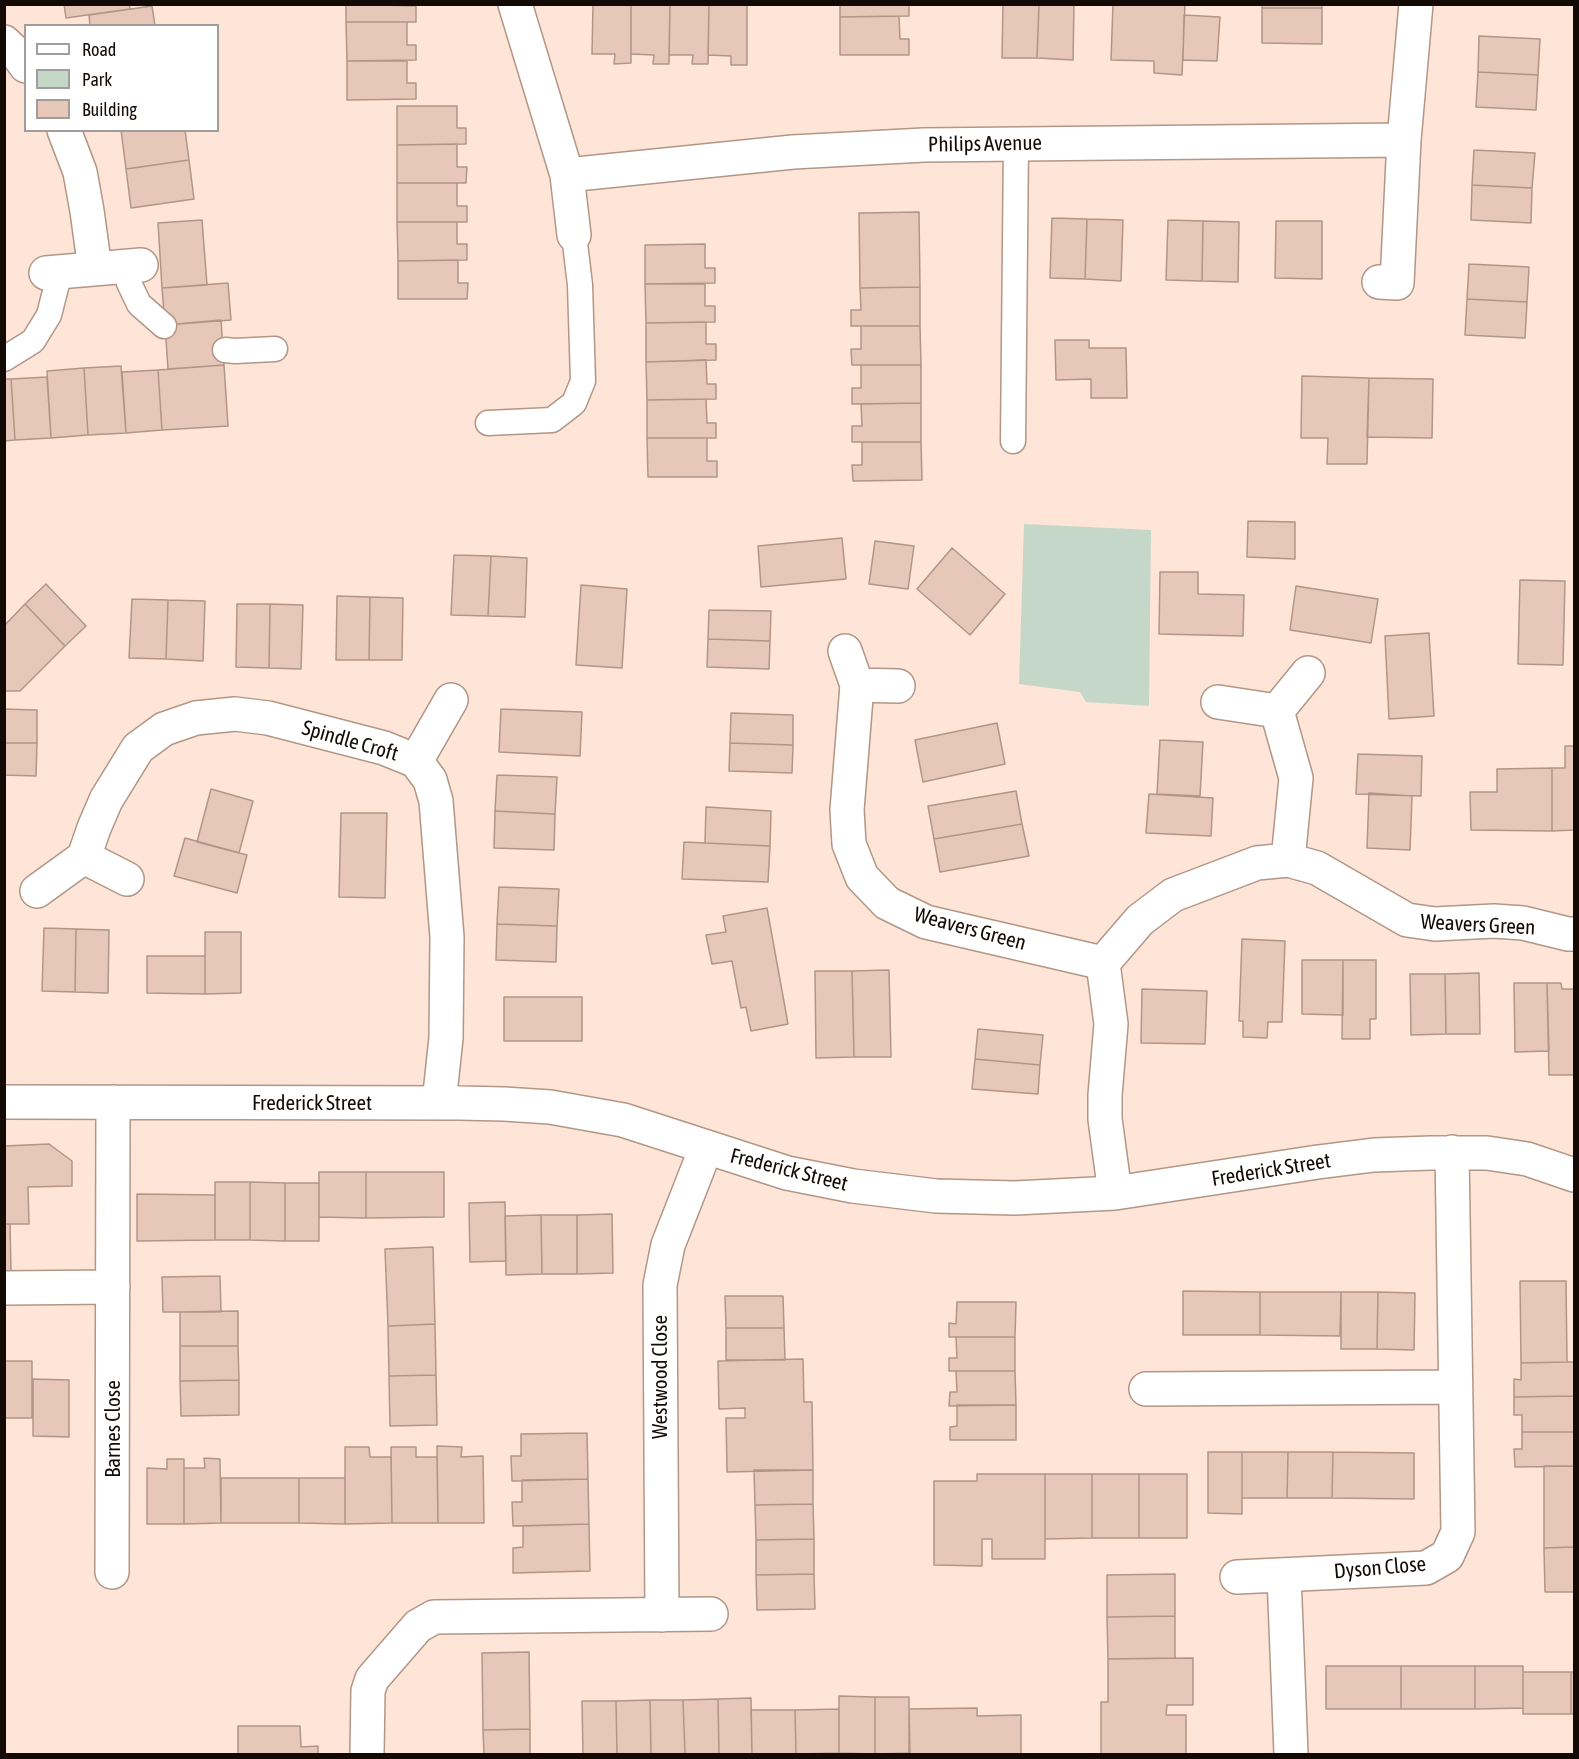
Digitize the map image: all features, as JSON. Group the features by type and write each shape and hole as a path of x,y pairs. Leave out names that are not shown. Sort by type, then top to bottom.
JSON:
{"street":[{"path":"515,4 567,175 574,236"},
{"path":"1378,282 1397,283 1404,140 1416,4"},
{"path":"4,42 24,64"},
{"path":"65,132 80,172 95,269"},
{"name":"Philips Avenue","path":"567,175 794,152 924,145 1404,140"},
{"path":"53,273 134,266"},
{"name":"Weavers Green","path":"845,651 857,685 847,810 849,844 862,877 887,903 926,922 1103,963 1140,920 1173,895 1257,863 1288,860 1317,868 1407,920 1435,924 1494,921 1523,923 1575,934"},
{"path":"1278,711 1308,673"},
{"path":"857,685 898,686"},
{"path":"416,761 451,700"},
{"path":"1218,702 1278,711"},
{"path":"1278,711 1296,778 1288,860"},
{"name":"Spindle Croft","path":"84,857 106,800 138,748 164,729 196,718 235,714 268,718 384,748 416,761 430,780 436,801 447,937 446,1038 439,1103"},
{"path":"37,891 84,857 127,879"},
{"path":"1103,963 1111,1024 1105,1119 1115,1193"},
{"name":"Frederick Street","path":"4,1102 439,1103 550,1107 623,1120 787,1173 853,1186 936,1196 1015,1198 1115,1193 1318,1161 1374,1155 1452,1152 1487,1153 1527,1159 1575,1175"},
{"name":"Barnes Close","path":"112,1572 113,1102"},
{"name":"Westwood Close","path":"662,1615 660,1285 668,1245 706,1148"},
{"name":"Dyson Close","path":"1237,1577 1426,1568 1447,1556 1458,1532 1452,1152"},
{"path":"4,1288 113,1287"},
{"path":"1146,1389 1455,1387"},
{"path":"1284,1575 1291,1755"},
{"path":"368,1755 368,1691 372,1679 418,1626 434,1617 711,1614"}],"lane":[{"path":"1013,441 1016,144"},
{"path":"489,423 552,420 574,403 584,381 580,285 574,236"},
{"path":"134,266 129,283 139,304 164,326"},
{"path":"4,359 33,341 49,315 53,273"},
{"path":"225,350 275,349"}],"green space":[{"path":"1024,524 1151,530 1149,706 1086,702 1080,692 1019,684"}],"building":[{"path":"64,4 129,4 130,9 66,18"},
{"path":"346,4 416,6 416,22 346,22"},
{"path":"593,4 631,4 631,63 614,64 615,54 592,54"},
{"path":"631,4 670,4 669,64 653,64 654,55 631,54"},
{"path":"670,4 709,4 708,64 692,64 693,55 669,55"},
{"path":"709,4 747,4 747,65 731,65 731,56 708,55"},
{"path":"840,4 909,4 909,16 840,17"},
{"path":"1003,4 1039,4 1037,58 1002,58"},
{"path":"1039,4 1074,4 1073,60 1037,58"},
{"path":"1113,4 1185,4 1182,75 1154,73 1154,61 1111,60"},
{"path":"1262,4 1322,4 1322,8 1262,8"},
{"path":"152,6 155,24 90,24 89,15"},
{"path":"1262,8 1322,8 1322,44 1262,43"},
{"path":"1184,15 1220,17 1217,61 1183,60"},
{"path":"899,16 900,39 909,39 909,55 840,55 840,17"},
{"path":"346,22 407,22 407,45 416,45 416,60 347,61"},
{"path":"1479,36 1540,39 1538,75 1478,72"},
{"path":"347,61 407,61 407,83 416,83 416,99 347,100"},
{"path":"1478,72 1538,75 1536,110 1476,107"},
{"path":"397,106 457,106 457,128 466,128 466,144 397,145"},
{"path":"121,132 185,132 189,160 126,169"},
{"path":"457,144 457,167 467,167 466,183 397,183 397,145"},
{"path":"1474,150 1535,153 1532,188 1472,185"},
{"path":"189,160 194,199 131,208 126,169"},
{"path":"397,183 457,183 457,206 467,206 467,222 397,222"},
{"path":"1472,185 1532,188 1531,223 1471,220"},
{"path":"919,212 920,287 860,288 859,213"},
{"path":"1052,218 1087,219 1085,279 1050,278"},
{"path":"1087,219 1123,220 1121,281 1085,279"},
{"path":"202,220 207,285 162,288 158,223"},
{"path":"1168,220 1203,221 1202,281 1166,280"},
{"path":"1203,221 1239,222 1238,282 1202,281"},
{"path":"1276,221 1322,221 1322,279 1275,278"},
{"path":"397,222 457,222 457,244 467,244 467,260 398,261"},
{"path":"705,244 705,268 715,268 715,283 645,284 645,245"},
{"path":"458,260 458,283 468,283 467,299 398,299 398,261"},
{"path":"1469,264 1529,267 1527,302 1467,299"},
{"path":"228,283 231,320 165,325 162,288"},
{"path":"645,284 705,284 705,306 715,306 715,322 646,323"},
{"path":"920,287 920,326 851,326 851,310 861,310 860,288"},
{"path":"1467,299 1527,302 1525,338 1465,335"},
{"path":"221,320 224,365 168,369 165,325"},
{"path":"706,322 706,344 716,344 716,360 646,362 646,323"},
{"path":"861,326 920,326 921,365 852,365 851,349 861,349"},
{"path":"1055,340 1089,340 1089,348 1126,348 1127,398 1091,398 1091,379 1056,380"},
{"path":"706,360 707,384 716,384 716,399 647,400 646,362"},
{"path":"224,365 228,426 162,430 158,370"},
{"path":"861,365 921,365 921,403 852,404 852,388 861,388"},
{"path":"121,366 126,433 88,435 84,368"},
{"path":"84,368 88,435 51,438 47,371"},
{"path":"158,370 162,430 126,433 122,372"},
{"path":"1302,376 1369,378 1367,464 1327,464 1328,438 1301,438"},
{"path":"47,377 51,438 15,440 11,379"},
{"path":"1369,378 1433,379 1432,438 1367,437"},
{"path":"4,379 11,379 15,440 4,441"},
{"path":"706,399 707,423 716,423 716,438 647,438 647,400"},
{"path":"921,403 921,442 852,442 852,426 862,426 861,404"},
{"path":"647,438 707,438 707,461 717,461 717,477 648,477"},
{"path":"862,442 921,442 922,480 853,481 852,465 862,465"},
{"path":"1248,521 1295,522 1295,559 1247,557"},
{"path":"842,538 846,579 761,587 758,546"},
{"path":"875,541 914,546 908,589 869,584"},
{"path":"952,548 1005,594 970,635 917,589"},
{"path":"454,555 491,556 488,616 451,615"},
{"path":"491,556 527,558 525,617 488,616"},
{"path":"1160,572 1198,572 1198,594 1244,595 1243,636 1159,634"},
{"path":"1520,580 1565,581 1563,665 1518,664"},
{"path":"46,584 86,626 65,646 25,604"},
{"path":"581,585 627,589 622,668 576,665"},
{"path":"1296,586 1378,599 1371,643 1290,630"},
{"path":"337,596 370,597 369,660 336,660"},
{"path":"370,597 403,598 402,660 369,660"},
{"path":"132,599 168,600 166,659 129,658"},
{"path":"168,600 205,601 203,661 166,659"},
{"path":"25,604 65,646 20,691 4,691 4,626"},
{"path":"237,604 270,604 269,668 236,667"},
{"path":"270,604 303,605 301,669 269,668"},
{"path":"709,610 771,611 770,641 708,639"},
{"path":"1429,633 1434,716 1389,719 1385,636"},
{"path":"708,639 770,641 769,669 707,667"},
{"path":"4,709 37,710 37,743 4,743"},
{"path":"501,709 582,712 580,756 499,752"},
{"path":"731,713 793,715 793,745 730,743"},
{"path":"997,723 1005,764 923,782 915,740"},
{"path":"1160,740 1203,742 1200,796 1157,794"},
{"path":"4,743 37,743 36,776 4,775"},
{"path":"730,743 793,745 792,773 729,771"},
{"path":"1565,746 1574,746 1574,830 1552,831 1552,768 1565,768"},
{"path":"1358,754 1422,756 1421,796 1356,794"},
{"path":"1552,768 1552,831 1471,830 1470,792 1497,792 1497,769"},
{"path":"497,775 557,777 555,814 495,811"},
{"path":"211,789 253,801 239,853 197,842"},
{"path":"1016,791 1022,824 934,839 928,806"},
{"path":"1369,793 1412,796 1410,850 1367,848"},
{"path":"1149,794 1213,798 1211,836 1146,833"},
{"path":"706,807 771,811 770,846 705,843"},
{"path":"495,811 555,814 554,850 494,848"},
{"path":"341,813 387,813 385,898 339,897"},
{"path":"1022,824 1029,856 940,872 934,839"},
{"path":"185,838 247,855 237,893 174,876"},
{"path":"684,842 770,846 768,882 682,879"},
{"path":"499,887 559,889 557,926 497,924"},
{"path":"767,908 788,1024 751,1031 746,1007 741,1008 732,961 712,964 706,935 726,932 723,916"},
{"path":"497,924 557,926 556,962 496,960"},
{"path":"44,928 76,929 75,992 42,991"},
{"path":"76,929 109,930 108,993 75,992"},
{"path":"205,932 241,932 241,993 205,994"},
{"path":"1242,939 1285,941 1282,1022 1268,1022 1267,1038 1243,1037 1243,1021 1239,1021"},
{"path":"147,956 205,956 205,994 147,993"},
{"path":"1302,960 1343,960 1343,1015 1302,1014"},
{"path":"1343,960 1376,960 1376,1019 1370,1019 1370,1039 1342,1039"},
{"path":"889,970 891,1057 854,1057 852,971"},
{"path":"815,971 852,971 854,1057 816,1058"},
{"path":"1479,973 1480,1034 1446,1034 1445,974"},
{"path":"1410,974 1445,974 1446,1034 1411,1035"},
{"path":"1514,983 1547,983 1549,1051 1515,1052"},
{"path":"1547,983 1561,983 1562,989 1574,989 1574,1075 1549,1075"},
{"path":"1142,989 1207,991 1205,1044 1141,1043"},
{"path":"504,997 582,997 582,1041 504,1041"},
{"path":"978,1029 1043,1035 1040,1065 975,1059"},
{"path":"975,1059 1040,1065 1038,1094 972,1089"},
{"path":"49,1144 72,1161 72,1186 28,1187 29,1224 4,1224 4,1146"},
{"path":"319,1172 366,1172 366,1218 319,1217"},
{"path":"366,1172 444,1172 444,1217 366,1218"},
{"path":"215,1182 250,1182 250,1240 215,1240"},
{"path":"250,1182 285,1183 285,1241 250,1240"},
{"path":"285,1183 319,1183 319,1241 285,1241"},
{"path":"137,1194 215,1195 215,1240 137,1241"},
{"path":"505,1202 506,1261 470,1262 469,1203"},
{"path":"612,1214 613,1273 577,1274 577,1215"},
{"path":"541,1215 577,1215 577,1274 542,1274"},
{"path":"541,1215 542,1274 506,1275 505,1216"},
{"path":"4,1224 10,1224 11,1272 4,1272"},
{"path":"433,1247 435,1324 388,1326 385,1249"},
{"path":"220,1276 221,1312 163,1312 162,1277"},
{"path":"1520,1281 1566,1281 1567,1362 1521,1363"},
{"path":"1183,1291 1260,1292 1260,1335 1183,1335"},
{"path":"1260,1292 1341,1292 1340,1336 1260,1335"},
{"path":"1341,1292 1378,1292 1377,1349 1341,1349"},
{"path":"1378,1292 1415,1293 1414,1350 1377,1349"},
{"path":"725,1296 783,1296 784,1328 726,1328"},
{"path":"957,1302 1016,1302 1015,1337 949,1337 949,1323 956,1324"},
{"path":"238,1311 238,1346 180,1346 180,1312"},
{"path":"435,1324 436,1375 389,1376 388,1326"},
{"path":"726,1328 784,1328 785,1360 726,1360"},
{"path":"956,1337 1015,1337 1015,1371 949,1371 949,1358 957,1358"},
{"path":"180,1346 238,1346 239,1380 180,1381"},
{"path":"803,1359 804,1402 812,1402 813,1470 727,1472 726,1418 745,1418 745,1408 719,1409 718,1361"},
{"path":"4,1361 32,1361 32,1418 4,1418"},
{"path":"1574,1362 1574,1396 1514,1397 1514,1379 1521,1380 1521,1363"},
{"path":"956,1371 1015,1371 1016,1405 949,1406 950,1392 957,1392"},
{"path":"436,1375 437,1425 390,1426 389,1376"},
{"path":"33,1379 69,1380 69,1437 33,1436"},
{"path":"239,1380 239,1415 181,1416 180,1381"},
{"path":"1574,1396 1574,1432 1522,1432 1522,1415 1514,1415 1514,1397"},
{"path":"957,1405 1016,1405 1016,1440 950,1440 950,1427 957,1426"},
{"path":"1522,1432 1574,1432 1574,1466 1515,1467 1514,1449 1522,1449"},
{"path":"587,1433 588,1479 512,1481 511,1456 521,1456 521,1434"},
{"path":"437,1446 462,1447 461,1457 483,1456 484,1523 438,1523"},
{"path":"345,1447 369,1447 370,1457 391,1457 392,1523 345,1524"},
{"path":"391,1447 416,1447 416,1457 437,1457 438,1523 392,1523"},
{"path":"1208,1452 1242,1452 1242,1514 1208,1513"},
{"path":"1242,1452 1288,1452 1287,1498 1242,1498"},
{"path":"1288,1452 1333,1452 1332,1498 1287,1498"},
{"path":"1333,1452 1414,1453 1414,1499 1332,1498"},
{"path":"204,1458 220,1459 221,1523 184,1524 184,1468 205,1468"},
{"path":"167,1459 184,1459 184,1524 147,1524 147,1468 167,1469"},
{"path":"1544,1466 1574,1466 1574,1547 1544,1548"},
{"path":"754,1470 813,1470 813,1504 755,1505"},
{"path":"977,1474 1045,1474 1045,1559 992,1559 992,1539 982,1539 982,1566 934,1565 934,1481 977,1481"},
{"path":"1045,1474 1092,1474 1092,1538 1045,1539"},
{"path":"1092,1474 1139,1474 1139,1538 1092,1538"},
{"path":"1139,1474 1187,1474 1187,1538 1139,1538"},
{"path":"221,1478 299,1478 299,1523 221,1523"},
{"path":"299,1478 345,1478 345,1524 299,1523"},
{"path":"588,1479 589,1524 513,1526 512,1502 522,1502 522,1480"},
{"path":"813,1504 814,1539 756,1540 755,1505"},
{"path":"589,1524 590,1571 513,1573 513,1548 523,1547 523,1526"},
{"path":"814,1539 814,1574 756,1575 756,1540"},
{"path":"1574,1547 1574,1592 1545,1592 1544,1548"},
{"path":"814,1574 815,1609 757,1610 756,1575"},
{"path":"1175,1574 1175,1616 1107,1617 1107,1575"},
{"path":"1175,1616 1175,1658 1108,1659 1107,1617"},
{"path":"529,1652 530,1729 483,1730 482,1653"},
{"path":"1193,1658 1193,1705 1167,1705 1166,1715 1186,1715 1186,1754 1101,1754 1101,1702 1108,1702 1108,1659"},
{"path":"1326,1666 1401,1666 1401,1709 1326,1709"},
{"path":"1401,1666 1475,1666 1475,1709 1401,1709"},
{"path":"1475,1666 1523,1666 1523,1708 1475,1709"},
{"path":"1523,1672 1571,1672 1571,1714 1523,1714"},
{"path":"1571,1672 1574,1672 1574,1714 1571,1714"},
{"path":"839,1696 875,1697 875,1754 839,1753"},
{"path":"875,1697 909,1697 909,1753 875,1754"},
{"path":"751,1698 752,1754 719,1754 718,1699"},
{"path":"718,1699 719,1754 685,1754 683,1700"},
{"path":"650,1700 683,1700 685,1754 651,1754"},
{"path":"650,1700 651,1754 617,1754 616,1701"},
{"path":"582,1701 616,1701 617,1754 583,1754"},
{"path":"977,1708 977,1716 1021,1715 1021,1754 910,1754 909,1709"},
{"path":"839,1709 839,1753 796,1754 795,1710"},
{"path":"751,1710 795,1710 796,1754 752,1754"},
{"path":"238,1726 300,1726 301,1747 318,1746 318,1754 238,1754"},
{"path":"530,1729 530,1754 484,1754 483,1730"}]}
